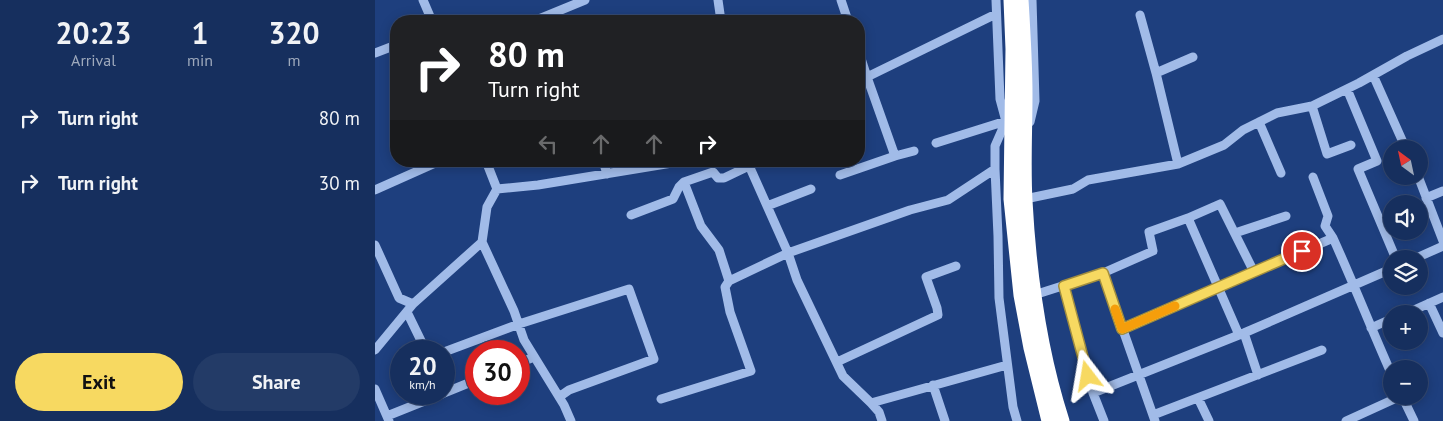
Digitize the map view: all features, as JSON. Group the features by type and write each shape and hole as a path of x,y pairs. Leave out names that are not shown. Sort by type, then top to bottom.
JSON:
{"highway":[{"path":"1011,0 1013,49 1019,92"},
{"path":"1021,0 1018,144 1011,199 1021,295 1031,348 1049,421"},
{"path":"1018,144 1034,295 1046,359 1062,421"}],"street":[{"path":"423,0 429,15"},
{"path":"548,15 585,0"},
{"path":"718,0 720,15"},
{"path":"841,0 846,15"},
{"path":"996,0 1000,99 1006,122 1018,144"},
{"path":"1018,144 1035,101 1033,0"},
{"path":"865,77 996,14"},
{"path":"1140,15 1156,73 1177,164"},
{"path":"1025,199 1073,189 1088,180 1177,164 1224,146 1243,130 1277,113 1312,106 1443,39"},
{"path":"375,53 390,47"},
{"path":"1156,73 1193,57"},
{"path":"1373,75 1403,140"},
{"path":"865,83 895,156"},
{"path":"1347,89 1377,161 1358,169 1392,250"},
{"path":"1312,106 1327,154 1351,145"},
{"path":"936,144 1006,122"},
{"path":"1006,122 995,146 999,298 1013,407 1017,421"},
{"path":"1259,122 1281,173"},
{"path":"865,166 914,151"},
{"path":"375,190 427,167"},
{"path":"488,167 497,189"},
{"path":"605,167 607,174"},
{"path":"497,189 538,186 648,167"},
{"path":"631,215 673,199 679,187 685,182 713,172 718,178 724,178 743,167"},
{"path":"749,167 788,253 797,280 843,376 879,412 882,421"},
{"path":"840,175 863,167"},
{"path":"661,399 751,371 729,312 725,287 729,281 788,253 910,210 948,200 995,169"},
{"path":"1313,177 1328,216 1325,226 1333,238 1385,360"},
{"path":"685,182 701,226 719,250 729,281"},
{"path":"497,189 487,207 482,242 514,311 524,340 559,397 571,421"},
{"path":"767,206 811,189"},
{"path":"1428,197 1443,190"},
{"path":"1428,203 1443,241"},
{"path":"1034,295 1103,273 1153,251 1149,232 1220,204 1254,272"},
{"path":"1235,233 1286,216"},
{"path":"1188,218 1258,375"},
{"path":"1122,329 1333,238"},
{"path":"375,350 413,304 482,242"},
{"path":"375,245 399,298 413,304"},
{"path":"1428,253 1443,246"},
{"path":"837,362 938,315 925,277 957,266"},
{"path":"1093,393 1241,334 1383,272"},
{"path":"1103,273 1154,418 1198,398 1322,350"},
{"path":"1064,286 1093,393 1104,421"},
{"path":"455,348 519,324 629,289 655,359 569,390 559,397"},
{"path":"1425,305 1443,297"},
{"path":"1429,303 1443,333"},
{"path":"407,312 421,340"},
{"path":"1371,328 1383,323"},
{"path":"530,359 534,357"},
{"path":"871,403 1007,365"},
{"path":"933,385 945,421"},
{"path":"375,389 378,404 388,418 417,405"},
{"path":"1198,398 1209,421"},
{"path":"1346,421 1383,404"},
{"path":"1406,405 1414,421"}],"slow traffic":[{"path":"1115,309 1122,329 1175,306"}],"route":[{"path":"1088,376 1064,286 1103,273 1122,329 1302,251"}]}
